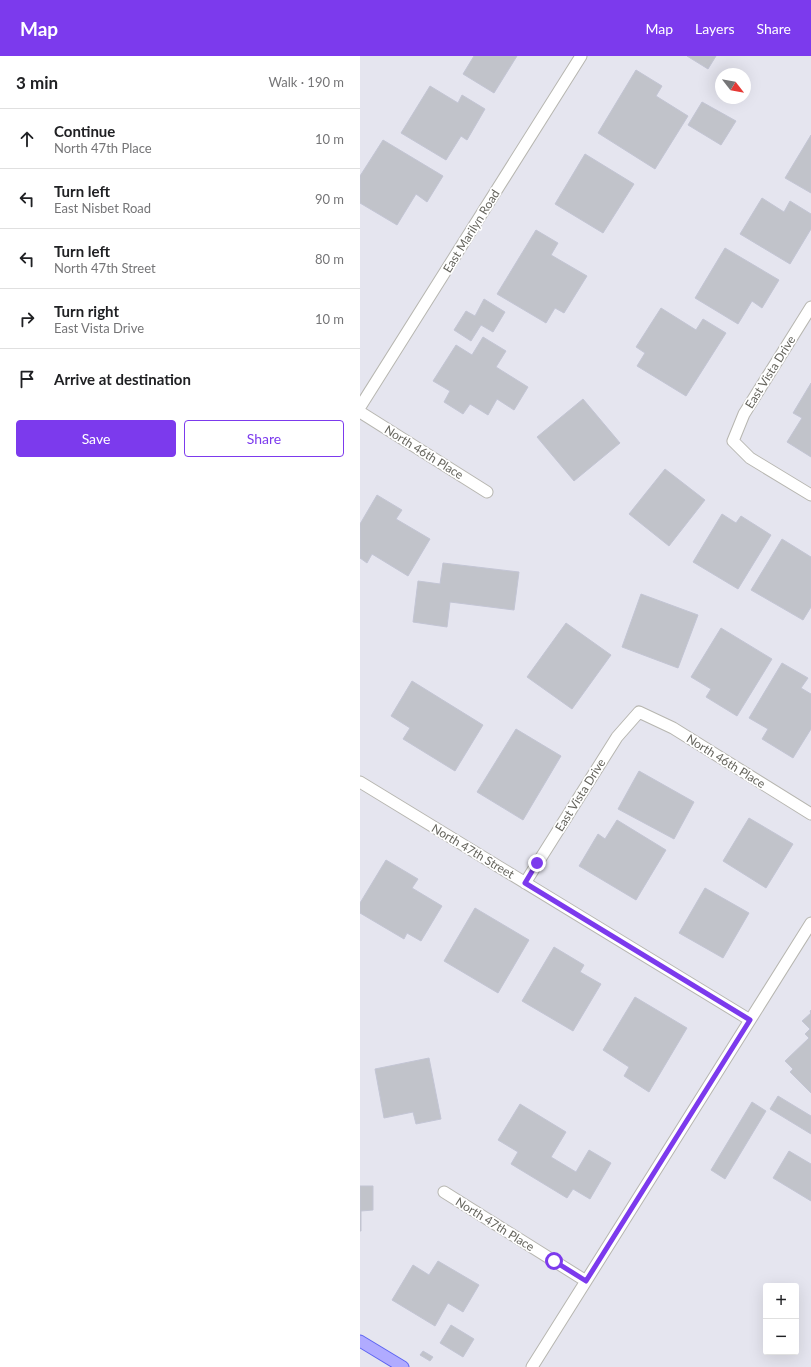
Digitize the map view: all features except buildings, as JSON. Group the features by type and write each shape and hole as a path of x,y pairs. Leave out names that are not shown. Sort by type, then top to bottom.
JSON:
{"main road":[{"path":"360,1341 403,1367"}],"street":[{"name":"East Marilyn Road","path":"360,406 581,56"},
{"name":"East Vista Drive","path":"811,307 744,414 733,440 750,458 811,495"},
{"name":"North 46th Place","path":"360,412 487,492"},
{"name":"East Vista Drive","path":"525,883 617,736 639,712"},
{"name":"North 46th Place","path":"639,712 673,728 811,814"},
{"name":"North 47th Street","path":"360,782 750,1020"},
{"path":"532,1367 811,923"},
{"name":"North 47th Place","path":"444,1192 586,1281"}],"route":[{"path":"537,863 525,883 750,1020 586,1281 554,1261"}]}
